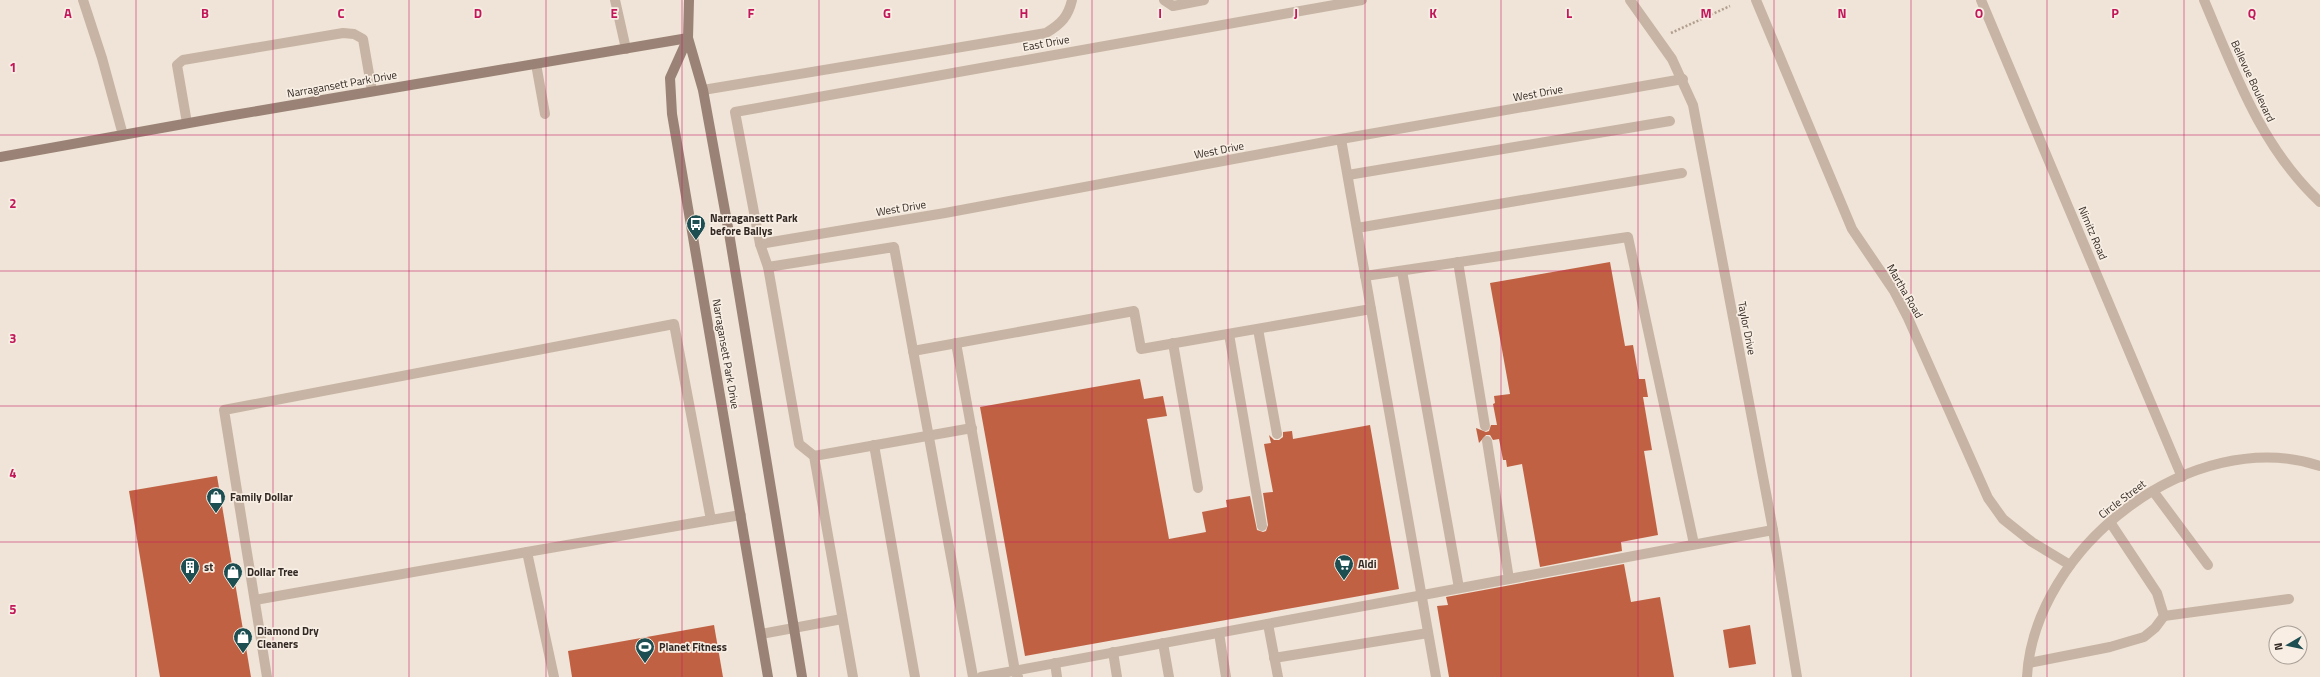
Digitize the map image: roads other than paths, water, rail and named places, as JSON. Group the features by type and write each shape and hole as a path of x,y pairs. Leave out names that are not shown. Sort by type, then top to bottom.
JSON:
{"street":[{"path":"83,0 102,58 123,135"},
{"path":"616,0 626,49"},
{"name":"Narragansett Park Drive","path":"689,0 688,38 703,90 729,233 802,677"},
{"path":"703,90 1046,33 1062,24 1069,13 1072,0"},
{"path":"1164,0 1173,6 1204,0"},
{"name":"East Drive","path":"760,244 735,112 1362,0"},
{"name":"Taylor Drive","path":"1630,0 1659,39 1683,79 1693,105 1773,530 1797,677"},
{"name":"Martha Road","path":"1756,0 1852,229 1894,291 1908,318 1988,498 2002,519 2032,542 2070,565"},
{"name":"Nimitz Road","path":"1981,0 2182,477"},
{"name":"Bellevue Boulevard","path":"2204,0 2251,111 2274,150 2300,183 2320,202"},
{"path":"187,123 177,65 183,60 343,33 354,34 363,39 372,91"},
{"name":"Narragansett Park Drive","path":"0,157 372,91 688,38"},
{"name":"Narragansett Park Drive","path":"688,38 670,78 672,114 768,677"},
{"path":"536,64 544,114"},
{"name":"West Drive","path":"760,244 945,213 1341,139 1683,79"},
{"path":"1348,175 1670,121"},
{"path":"1341,139 1436,677"},
{"path":"1356,228 1682,172"},
{"path":"1365,276 1628,237 1694,544"},
{"path":"760,244 768,267 799,444 814,456 852,677"},
{"path":"768,267 894,247 973,677"},
{"path":"1458,262 1485,426"},
{"path":"1402,271 1459,588"},
{"path":"913,351 1134,311 1141,349 1371,309"},
{"path":"267,677 224,410 674,324 711,520"},
{"path":"1258,328 1276,434"},
{"path":"1229,334 1262,526"},
{"path":"956,343 1017,674"},
{"path":"1173,343 1198,488"},
{"path":"814,456 972,428"},
{"path":"1487,441 1509,579"},
{"path":"874,445 915,677"},
{"name":"Circle Street","path":"2027,677 2032,648 2042,617 2070,565 2110,522 2153,491 2182,477 2219,463 2245,459 2271,458 2320,466"},
{"path":"2153,491 2208,565"},
{"path":"255,600 741,515"},
{"path":"2110,522 2157,593 2164,616"},
{"path":"982,677 1017,674 1055,663 1773,530"},
{"path":"527,552 554,677"},
{"path":"2029,663 2110,647 2144,637 2155,628 2164,616 2288,600"},
{"path":"761,634 842,619"},
{"path":"1268,624 1278,677"},
{"path":"1218,633 1226,677"},
{"path":"1274,658 1428,633"},
{"path":"1163,643 1169,677"},
{"path":"1113,652 1117,677"},
{"path":"1055,663 1057,677"}],"place":[{"name":"Narragansett Park before Ballys","path":"696,241"},
{"name":"Family Dollar","path":"216,514"},
{"name":"Aldi","path":"1344,581"},
{"name":"st","path":"190,584"},
{"name":"Dollar Tree","path":"233,589"},
{"name":"Diamond Dry Cleaners","path":"243,654"},
{"name":"Planet Fitness","path":"645,664"}]}
